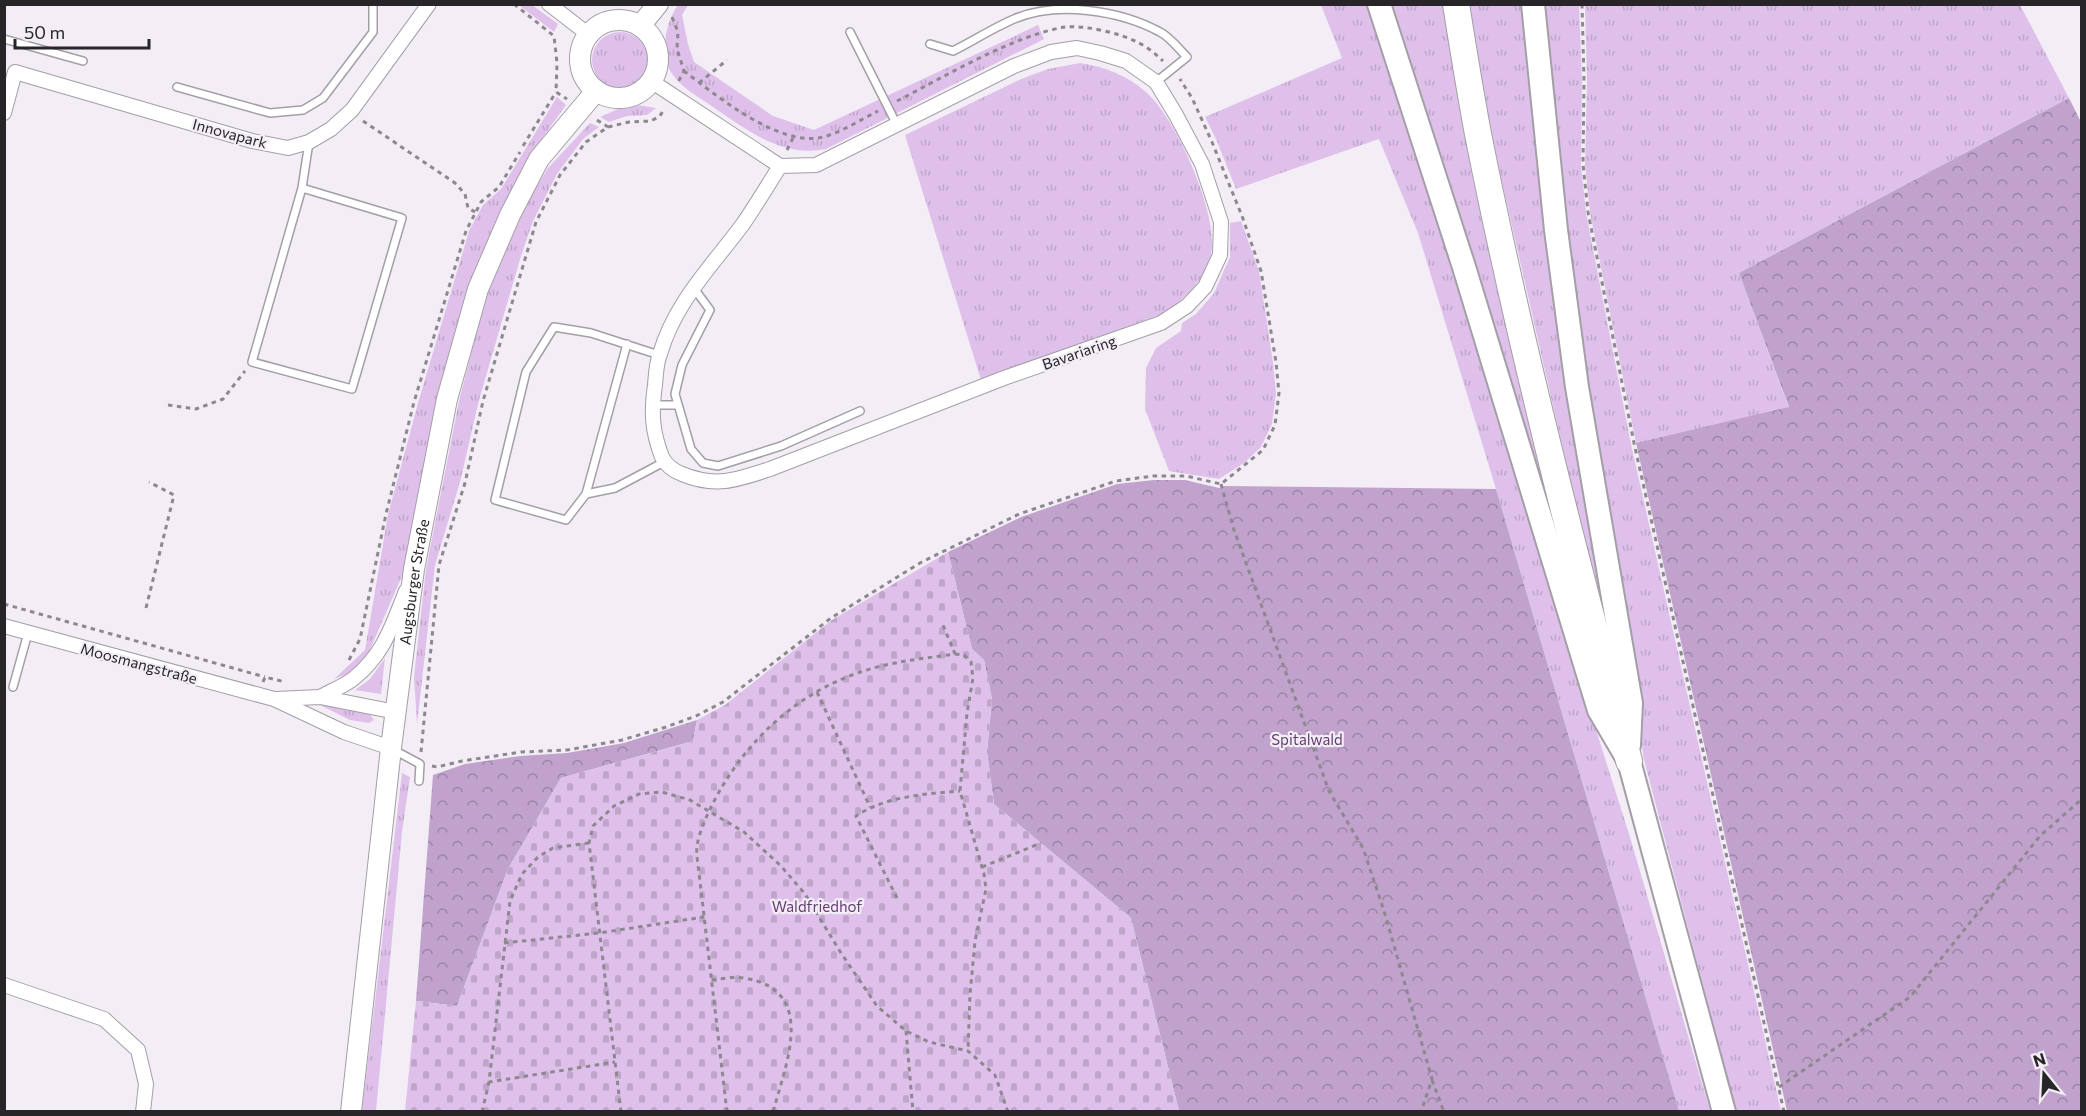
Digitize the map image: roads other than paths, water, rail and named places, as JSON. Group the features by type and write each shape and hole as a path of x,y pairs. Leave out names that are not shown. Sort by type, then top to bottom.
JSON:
{"highway":[{"path":"1456,4 1478,134 1528,358 1577,565 1629,761"}],"main road":[{"path":"640,26 658,4"},
{"path":"1379,4 1468,278 1599,710 1629,761 1724,1112"},
{"path":"1533,4 1555,218 1577,387 1631,703 1629,761"},
{"path":"613,21 627,21 640,26 651,37 657,51 657,67 651,81 636,94 626,98 616,98 596,91 585,79 580,64 581,49 589,34 600,25 613,21"},
{"name":"Augsburger Straße","path":"351,1112 391,748 414,569 447,399 478,289 510,214 539,159 596,91"}],"street":[{"name":"Innovapark","path":"4,114 10,71 252,141 288,147 309,142 331,129 352,110 429,4"},
{"path":"549,4 589,34"},
{"name":"Bavariaring","path":"664,462 678,473 699,481 719,482 747,477 1004,378 1161,323 1187,306 1205,287 1220,255 1221,222 1202,164 1156,82 1126,62 1077,48 1051,52 1014,66 816,165 780,166"},
{"path":"651,81 780,166 742,224 693,286 671,325 659,355 652,405 654,437 664,462"},
{"name":"Moosmangstraße","path":"320,697 352,680 378,655 390,632 414,569"},
{"name":"Moosmangstraße","path":"4,626 274,699 344,732 391,748"},
{"name":"Moosmangstraße","path":"274,699 320,697 396,712"},
{"path":"4,985 104,1019 130,1042 138,1050 146,1084 143,1112"}],"lane":[{"path":"177,87 270,113 303,110 323,98 373,32 373,4"},
{"path":"930,44 953,51 1015,19 1059,9 1090,10 1118,15 1162,32 1187,57 1156,82"},
{"path":"850,32 897,125"},
{"path":"4,39 83,61"},
{"path":"302,188 402,218 352,389 252,362 302,188 309,142"},
{"path":"693,286 710,310 682,365 675,394 691,449 703,463 718,466 781,446 860,411"},
{"path":"627,345 586,494 566,520 495,500 525,372 554,327 591,333 659,355"},
{"path":"652,405 678,405"},
{"path":"586,494 615,488 664,462"},
{"path":"13,687 27,633"},
{"path":"391,748 420,764 419,781"}],"park label":[{"name":"Spitalwald","path":"1307,739"},
{"name":"Waldfriedhof","path":"817,906"}]}
